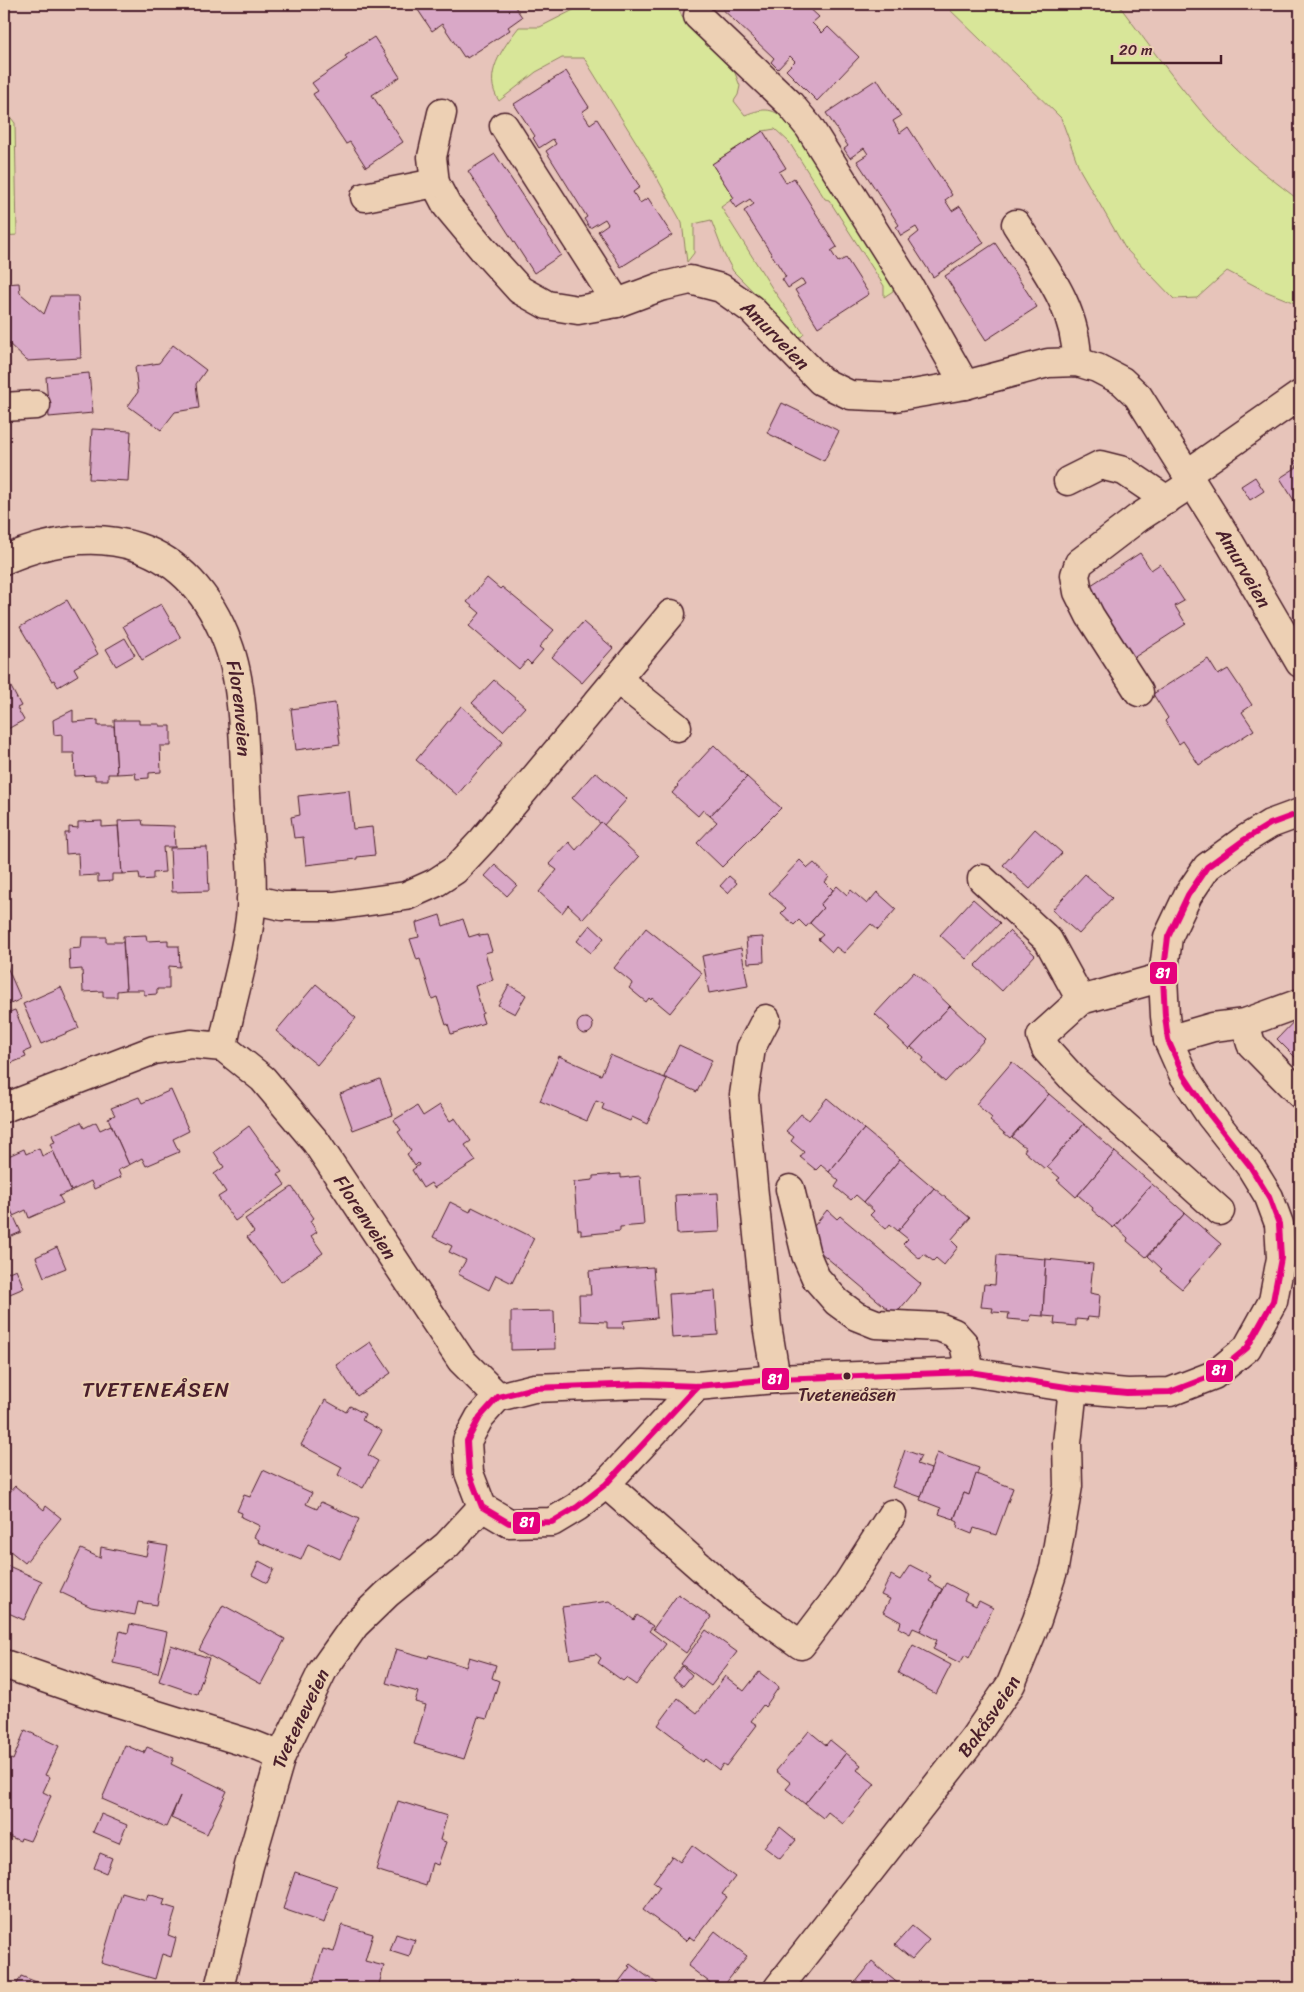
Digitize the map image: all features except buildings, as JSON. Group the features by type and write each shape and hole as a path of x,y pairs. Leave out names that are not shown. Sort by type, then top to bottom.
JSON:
{"street":[{"path":"698,16 790,104 810,127 909,286 965,385"},
{"name":"Amurveien","path":"442,113 432,158 434,183 447,206 520,290 547,305 578,310 617,303 660,287 690,280 721,288 751,309 821,381 850,395 895,398 965,385 1048,363 1078,362 1097,368 1122,381 1138,396 1235,551 1300,663"},
{"path":"504,126 617,303"},
{"path":"364,197 434,183"},
{"path":"1016,224 1063,299 1071,317 1077,341 1078,362"},
{"path":"1139,692 1090,616 1078,592 1075,575 1079,563 1138,518 1167,500 1190,479 1300,395"},
{"path":"4,408 36,405"},
{"path":"1068,481 1100,465 1124,471 1167,500"},
{"name":"Florenveien","path":"4,560 55,542 82,539 117,540 168,560 206,597 229,645 236,677 242,722 250,855 250,917 223,1047 263,1079 311,1135 345,1183 461,1360 498,1397"},
{"path":"251,899 282,906 334,906 406,896 435,883 455,870 483,840 671,614"},
{"path":"617,679 677,727"},
{"path":"697,1386 606,1484 577,1507 552,1522 509,1523 482,1506 468,1473 467,1441 480,1417 498,1397 534,1388 643,1384 697,1386 776,1379 970,1372 1073,1388 1127,1392 1170,1392 1214,1375 1248,1348 1273,1301 1281,1258 1279,1224 1269,1197 1250,1166 1210,1115 1184,1076 1168,1040 1163,977 1168,937 1188,895 1207,867 1270,824 1300,813"},
{"path":"982,880 1048,940 1081,1000"},
{"path":"1163,977 1081,1000 1041,1036 1046,1049 1076,1081 1220,1211"},
{"path":"1168,1040 1213,1027 1246,1023 1300,1003"},
{"path":"766,1019 751,1048 744,1095 767,1325 776,1379"},
{"path":"1246,1023 1251,1044 1300,1094"},
{"path":"4,1108 154,1050 190,1044 223,1047"},
{"path":"790,1189 806,1256 816,1278 838,1302 856,1316 876,1324 939,1327 954,1332 964,1344 970,1372"},
{"name":"Bakåsveien","path":"778,1988 974,1738 1011,1684 1037,1620 1054,1568 1068,1486 1067,1443 1073,1388"},
{"path":"606,1484 738,1600 801,1645 848,1583 892,1514"},
{"name":"Tveteneveien","path":"219,1988 249,1866 280,1756 323,1670 355,1625 386,1594 447,1545 482,1506"},
{"path":"4,1664 96,1696 251,1744 280,1756"}],"green space":[{"path":"585,4 677,4 682,17 735,73 740,86 734,101 745,115 769,110 790,122 894,278 893,291 884,297 884,286 829,200 825,199 789,142 775,129 763,131 712,164 734,198 721,207 772,288 804,334 801,337 797,336 733,271 724,254 711,220 694,224 694,253 687,262 682,223 646,158 584,58 562,58 536,72 499,101 494,91 493,72 506,44 519,27 540,27"},
{"path":"944,4 1118,4 1172,76 1216,128 1248,160 1300,201 1300,305 1265,291 1227,271 1197,298 1174,299 1125,248 1080,170 1061,118"},
{"path":"4,109 15,123 17,235 4,236"}],"transit line":[{"name":"81","path":"697,1386 606,1484 577,1507 552,1522 509,1523 482,1507 469,1473 467,1441 480,1417 498,1397 534,1388 643,1384 697,1386 776,1379 970,1372 1073,1388 1127,1393 1170,1392 1214,1375 1247,1348 1273,1301 1281,1258 1279,1224 1269,1197 1250,1166 1210,1115 1184,1076 1168,1040 1163,977 1168,937 1188,895 1207,867 1270,824 1300,813"}],"place":[{"name":"Tveteneåsen","path":"847,1376"}],"district":[{"name":"TVETENEÅSEN","path":"156,1390"}]}
